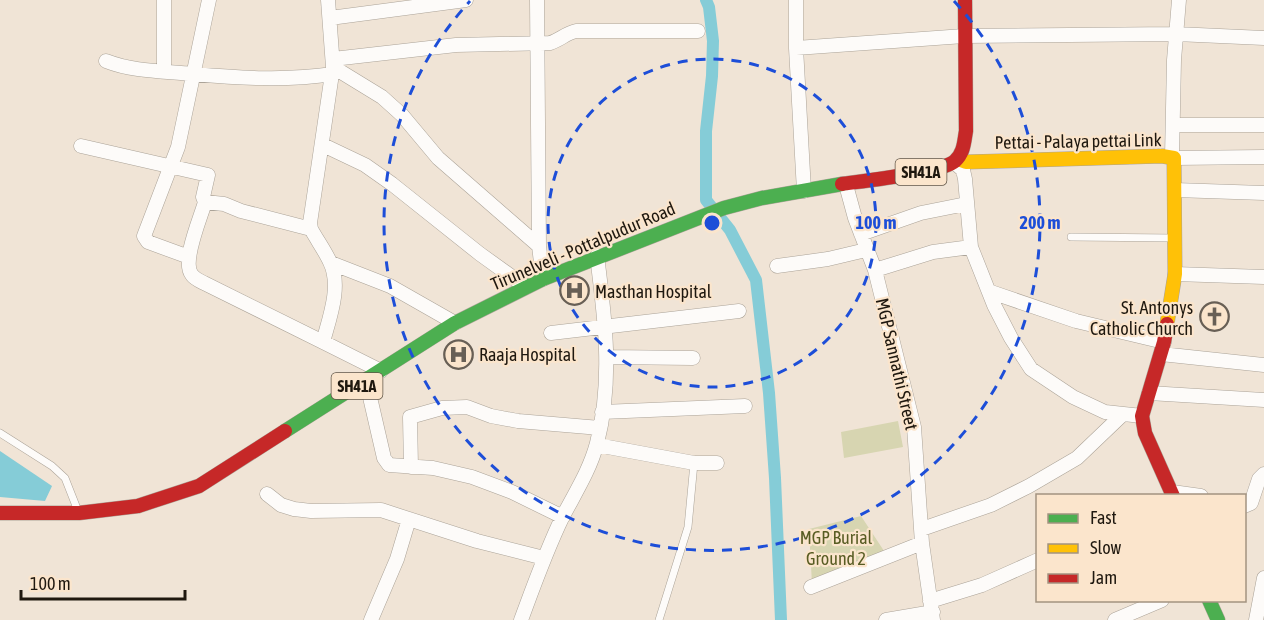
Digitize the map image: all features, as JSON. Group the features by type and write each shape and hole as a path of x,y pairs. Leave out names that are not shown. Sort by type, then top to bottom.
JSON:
{"main road":[{"name":"SH41A","path":"957,161 964,147 966,131 965,0"},
{"name":"Pettai - Palaya pettai Link","path":"957,161 1173,157 1175,274 1163,348 1142,416"},
{"name":"Tirunelveli - Pottalpudur Road","path":"0,513 79,513 138,506 199,486 455,323 543,279 724,208 804,191 945,167 957,161"},
{"path":"1142,416 1145,433 1173,494"},
{"path":"1210,602 1218,620"}],"street":[{"path":"164,0 164,72"},
{"path":"189,257 148,242 144,236 178,147 209,0"},
{"path":"323,342 335,292 331,263 310,229 333,67 328,0"},
{"path":"330,18 466,0"},
{"path":"537,0 539,246 543,279"},
{"path":"796,0 796,48 804,191"},
{"path":"1179,0 1174,60 1173,157 1264,157"},
{"path":"106,60 131,69 164,72 266,79 310,78 333,67 456,45 537,43 558,40 567,33 576,31 698,31"},
{"path":"796,48 964,36 1176,34 1264,38"},
{"path":"333,67 389,103 438,158 539,246"},
{"path":"1173,125 1264,125"},
{"path":"323,145 365,165 526,287"},
{"path":"81,146 208,175 203,197 206,202 189,257 189,267 193,277 381,371"},
{"path":"957,161 964,174 971,247 994,304 1011,338 1031,369 1073,397 1104,412 1142,416"},
{"name":"MGP Sannathi Street","path":"846,185 866,250 875,270 914,428 922,536 932,611"},
{"path":"1175,190 1264,194"},
{"path":"206,202 224,204 310,229"},
{"path":"861,234 921,213 966,204"},
{"path":"875,270 933,252 971,247"},
{"path":"777,266 828,259 866,250"},
{"path":"521,620 544,558 582,483 597,445 608,357 597,256"},
{"path":"331,263 390,286 455,323"},
{"path":"1175,274 1264,277"},
{"path":"991,292 1163,348 1264,365"},
{"path":"551,333 739,311"},
{"path":"608,357 693,358"},
{"path":"366,380 384,458 389,465 433,468 480,480 512,492 563,517"},
{"path":"1149,393 1264,400"},
{"path":"602,412 745,406"},
{"path":"411,467 410,417 442,408 467,407 491,416 518,421 600,428"},
{"path":"812,587 991,505 1048,475 1077,458 1122,415"},
{"path":"597,445 694,463 717,463"},
{"path":"1246,506 1251,503 1259,479 1264,474"},
{"path":"267,494 281,505 294,509 311,511 381,510 477,541 544,558"},
{"path":"371,620 397,559 409,519"},
{"path":"886,620 932,611 1036,561"},
{"path":"1256,620 1264,583"},
{"path":"1115,620 1157,602"}],"lane":[{"path":"1071,237 1174,237"},
{"path":"0,433 52,466 65,478 79,513"},
{"path":"659,620 688,527 694,463"}],"green space":[{"path":"898,421 903,447 844,458 841,432"},
{"name":"MGP Burial Ground 2","path":"861,516 886,554 812,584 809,529"}],"water":[{"path":"0,451 52,486 45,501 0,497"}],"waterway":[{"path":"706,0 713,41 706,131 706,200 730,230 756,280 769,393 781,620"}],"traffic: fast":[{"path":"285,431 455,323 543,279 724,208 762,198 842,184"},
{"path":"1210,602 1218,620"}],"traffic: slow":[{"path":"958,159 966,162 1162,156 1174,158 1175,274 1167,324"}],"traffic: jam":[{"path":"842,184 935,169 948,165 958,158 966,131 965,0"},
{"path":"1167,324 1164,342 1142,416 1145,433 1172,494"},
{"path":"0,513 79,513 138,506 199,486 285,431"}],"place":[{"name":"Masthan Hospital","path":"574,291"},
{"name":"St. Antonys Catholic Church","path":"1214,317"},
{"name":"Raaja Hospital","path":"458,354"}]}
